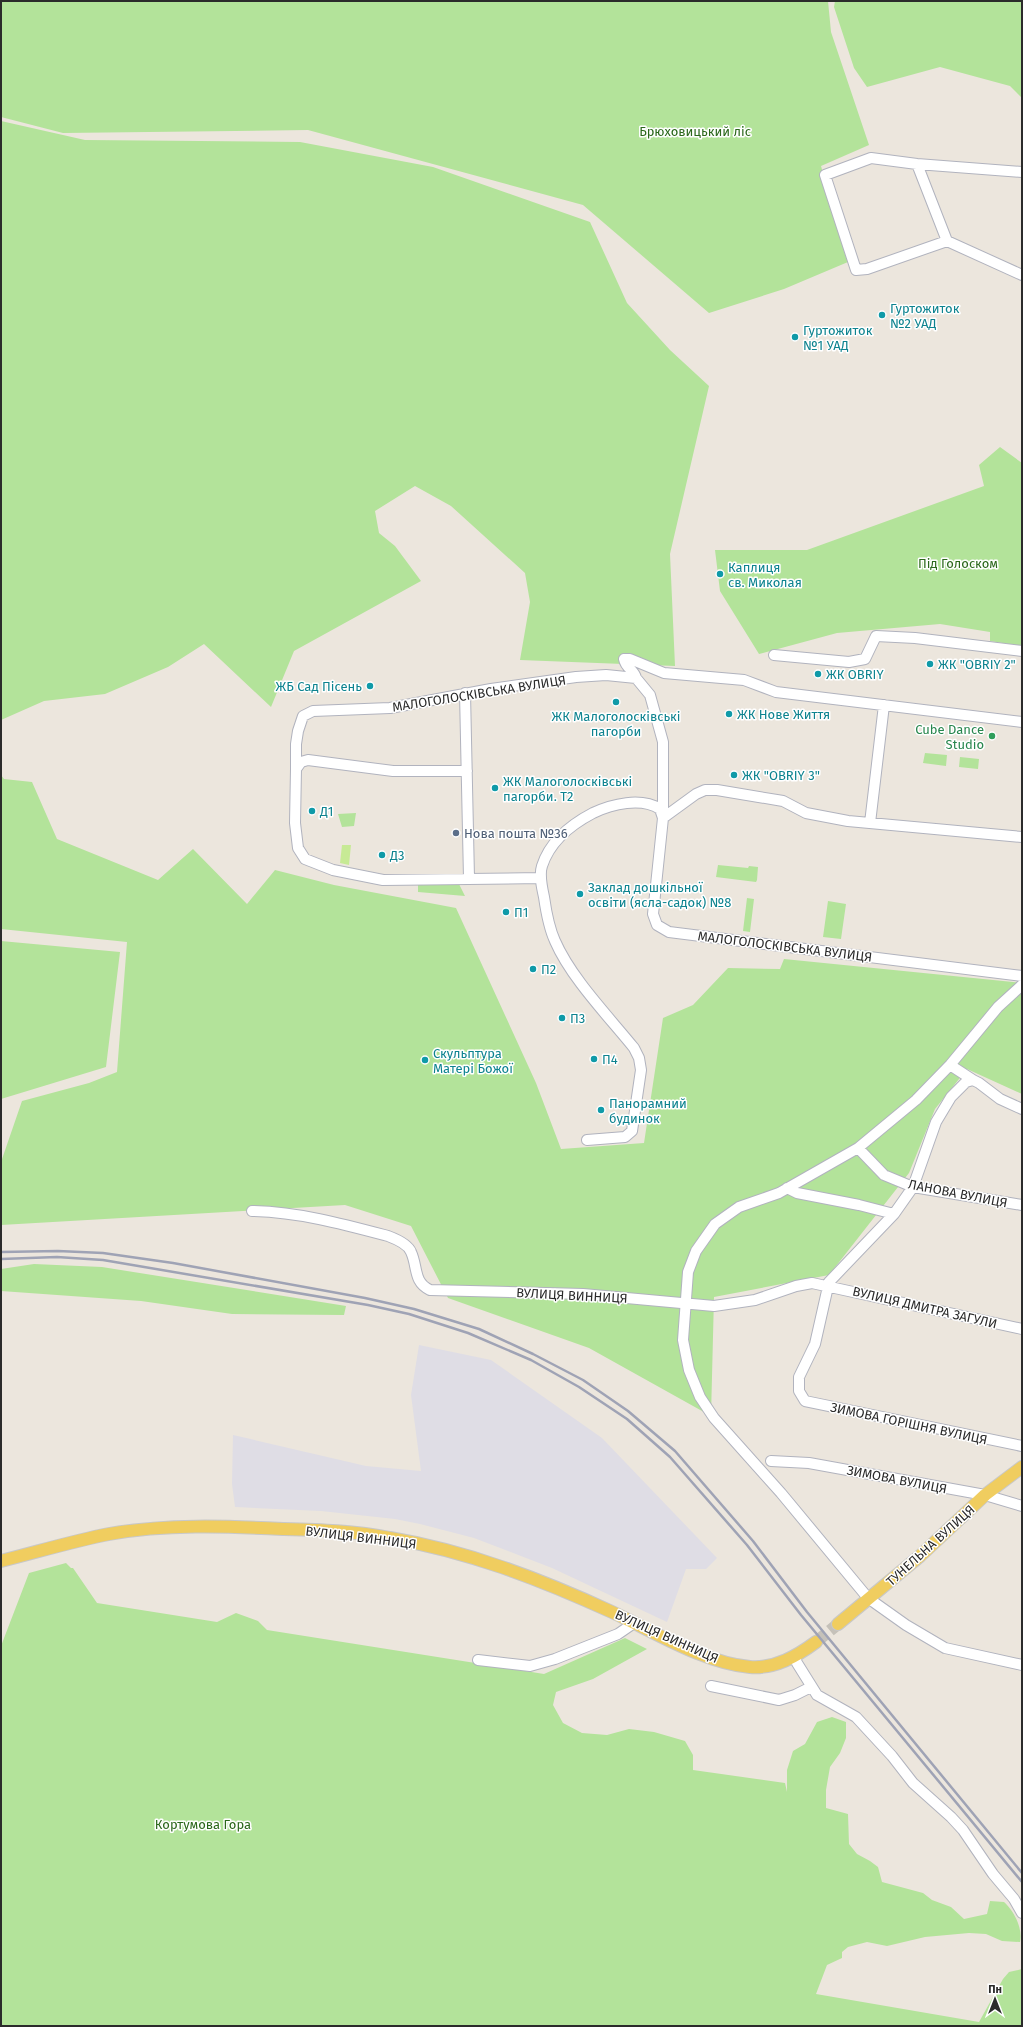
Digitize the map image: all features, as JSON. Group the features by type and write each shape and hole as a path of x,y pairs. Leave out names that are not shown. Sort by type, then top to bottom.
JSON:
{"main road":[{"name":"ТУНЕЛЬНА ВУЛИЦЯ","path":"838,1624 920,1556 985,1495 1022,1467"},
{"name":"ВУЛИЦЯ ВИННИЦЯ","path":"1,1561 109,1534 173,1527 228,1526 326,1531 387,1537 438,1547 485,1561 555,1587 696,1652 733,1664 752,1667 766,1666 795,1657"},
{"path":"795,1657 816,1642"}],"street":[{"path":"947,241 867,269 856,270 825,175 871,158 917,164 1022,172"},
{"path":"917,164 947,241 1022,276"},
{"path":"774,655 855,661 865,659 876,636 916,638 1022,651"},
{"path":"636,678 635,674 626,666 624,660 630,659 664,673 744,680 776,692 1022,722"},
{"name":"МАЛОГОЛОСКІВСЬКА ВУЛИЦЯ","path":"541,878 383,880 333,870 305,859 298,848 295,823 298,731 303,716 313,711 390,708 464,693 576,677 606,675 636,678 650,695 663,742 663,818 653,914 654,920 661,929 669,932 1022,976"},
{"path":"464,693 469,878"},
{"path":"870,823 884,705"},
{"path":"296,769 301,762 308,760 393,771 467,771"},
{"path":"587,1140 625,1137 632,1131 641,1070 639,1058 634,1048 573,971 555,940 546,906 541,878 541,867 558,839 567,829 581,819 604,807 645,803 660,809 663,818 696,794 711,790 778,799 788,802 806,813 870,823 1022,837"},
{"path":"1022,985 998,1007 950,1065 916,1100 858,1148 787,1188 765,1198 739,1207 715,1224 702,1241 692,1261 686,1282 683,1340 689,1370 700,1397 714,1418 780,1493 868,1598 906,1625 946,1648 1022,1665"},
{"path":"950,1065 980,1083 1000,1099 1022,1109"},
{"path":"828,1285 836,1273 894,1214 913,1187 936,1122 951,1097 966,1082 973,1080"},
{"name":"ЛАНОВА ВУЛИЦЯ","path":"858,1148 884,1175 913,1187 1022,1205"},
{"path":"787,1188 797,1193 894,1214"},
{"name":"ВУЛИЦЯ ВИННИЦЯ","path":"252,1211 307,1215 388,1236 400,1241 411,1251 417,1279 423,1287 430,1290 583,1294 725,1305 754,1300 805,1284 828,1285"},
{"name":"ВУЛИЦЯ ДМИТРА ЗАГУЛИ","path":"828,1285 1022,1329"},
{"name":"ЗИМОВА ГОРІШНЯ ВУЛИЦЯ","path":"828,1285 814,1344 799,1377 800,1395 805,1401 1022,1446"},
{"name":"ЗИМОВА ВУЛИЦЯ","path":"771,1462 809,1462 985,1495 1022,1506"},
{"path":"478,1660 530,1666 555,1659 618,1634 634,1623"},
{"path":"795,1657 817,1695 856,1717 892,1756 913,1783 951,1817 963,1830 993,1874 1014,1899 1022,1913"},
{"path":"711,1686 779,1700 795,1695 811,1687"}],"shaded area":[{"path":"419,1345 491,1360 602,1438 717,1558 706,1569 686,1569 667,1622 552,1568 474,1538 395,1519 321,1511 235,1507 232,1484 233,1435 366,1466 421,1471 411,1395"}],"green space":[{"name":"Брюховицький ліс","path":"1,1 828,1 831,32 869,145 821,166 848,262 784,289 709,313 583,205 308,130 63,133 1,117"},
{"path":"835,1 1022,1 1022,98 1010,86 940,67 867,87 854,68 834,7"},
{"path":"1,121 85,140 300,142 433,167 590,222 627,303 670,350 709,386 670,554 675,666 520,660 530,602 525,573 451,506 415,486 375,511 379,533 395,546 421,581 294,651 271,707 204,644 168,667 105,694 44,701 1,720"},
{"name":"Під Голоском","path":"1000,447 1022,463 1022,646 990,641 990,632 940,624 837,633 759,654 720,591 715,550 807,550 984,486 979,465"},
{"path":"925,753 947,755 946,766 923,763"},
{"path":"960,757 979,759 978,769 959,767"},
{"path":"1,775 4,779 32,782 57,839 158,880 193,849 247,904 275,870 334,885 456,908 536,1083 561,1149 644,1143 663,1018 693,1005 728,968 780,969 784,959 1022,983 1022,1094 967,1069 935,1109 909,1173 829,1275 714,1297 711,1416 589,1348 448,1298 411,1226 345,1205 1,1225 1,1162 22,1101 89,1083 117,1072 127,942 1,929"},
{"path":"356,813 354,826 342,827 338,814"},
{"path":"342,845 351,845 349,865 340,863"},
{"path":"718,865 748,868 749,866 758,867 757,880 756,882 716,877"},
{"path":"418,884 459,884 465,896 418,892"},
{"path":"747,898 754,899 750,932 743,931"},
{"path":"828,901 846,904 841,939 823,937"},
{"path":"1,941 120,952 106,1067 1,1099"},
{"path":"34,1264 102,1267 346,1306 344,1315 232,1314 141,1301 1,1291 1,1269"},
{"name":"Кортумова Гора","path":"66,1563 73,1568 97,1603 217,1622 236,1613 258,1621 267,1630 544,1674 625,1638 647,1649 593,1679 556,1692 553,1705 563,1723 582,1733 607,1735 629,1729 654,1732 685,1741 693,1755 693,1770 785,1783 787,1792 787,1770 793,1751 805,1744 817,1722 832,1717 846,1722 846,1738 840,1753 830,1767 826,1790 826,1808 848,1814 849,1844 857,1854 878,1867 882,1882 923,1893 932,1900 951,1907 964,1919 987,1914 990,1901 1004,1902 1017,1920 1021,1937 1020,1942 1002,1941 986,1934 969,1933 925,1937 887,1946 867,1942 848,1947 842,1952 842,1958 827,1965 816,1994 979,2022 1003,1979 1009,1972 1022,1969 1022,2026 1,2026 1,1646 29,1573"}],"tunnel":[{"path":"816,1642 838,1624"}],"railway":[{"path":"1,1252 58,1251 103,1253 173,1263 365,1298 414,1309 479,1329 533,1354 583,1380 628,1411 675,1451 753,1541 807,1612 1022,1873"},
{"path":"1,1259 57,1257 103,1260 368,1305 409,1314 468,1333 531,1360 579,1387 627,1419 670,1457 747,1545 801,1615 1022,1882"}],"place":[{"name":"Гуртожиток №2 УАД","path":"882,315"},
{"name":"Гуртожиток №1 УАД","path":"795,337"},
{"name":"Каплиця св. Миколая","path":"720,574"},
{"name":"ЖК \"OBRIY 2\"","path":"930,664"},
{"name":"ЖК OBRIY","path":"818,674"},
{"name":"ЖБ Сад Пісень","path":"370,686"},
{"name":"ЖК Малоголосківські пагорби","path":"616,702"},
{"name":"ЖК Нове Життя","path":"729,714"},
{"name":"Cube Dance Studio","path":"992,736"},
{"name":"ЖК \"OBRIY 3\"","path":"734,775"},
{"name":"ЖК Малоголосківські пагорби. Т2","path":"495,788"},
{"name":"Д1","path":"312,811"},
{"name":"Нова пошта №36","path":"456,833"},
{"name":"Д3","path":"382,855"},
{"name":"Заклад дошкільної освіти (ясла-садок) №8","path":"580,894"},
{"name":"П1","path":"506,912"},
{"name":"П2","path":"533,969"},
{"name":"П3","path":"562,1018"},
{"name":"П4","path":"594,1059"},
{"name":"Скульптура Матері Божої","path":"425,1060"},
{"name":"Панорамний будинок","path":"601,1110"}]}
